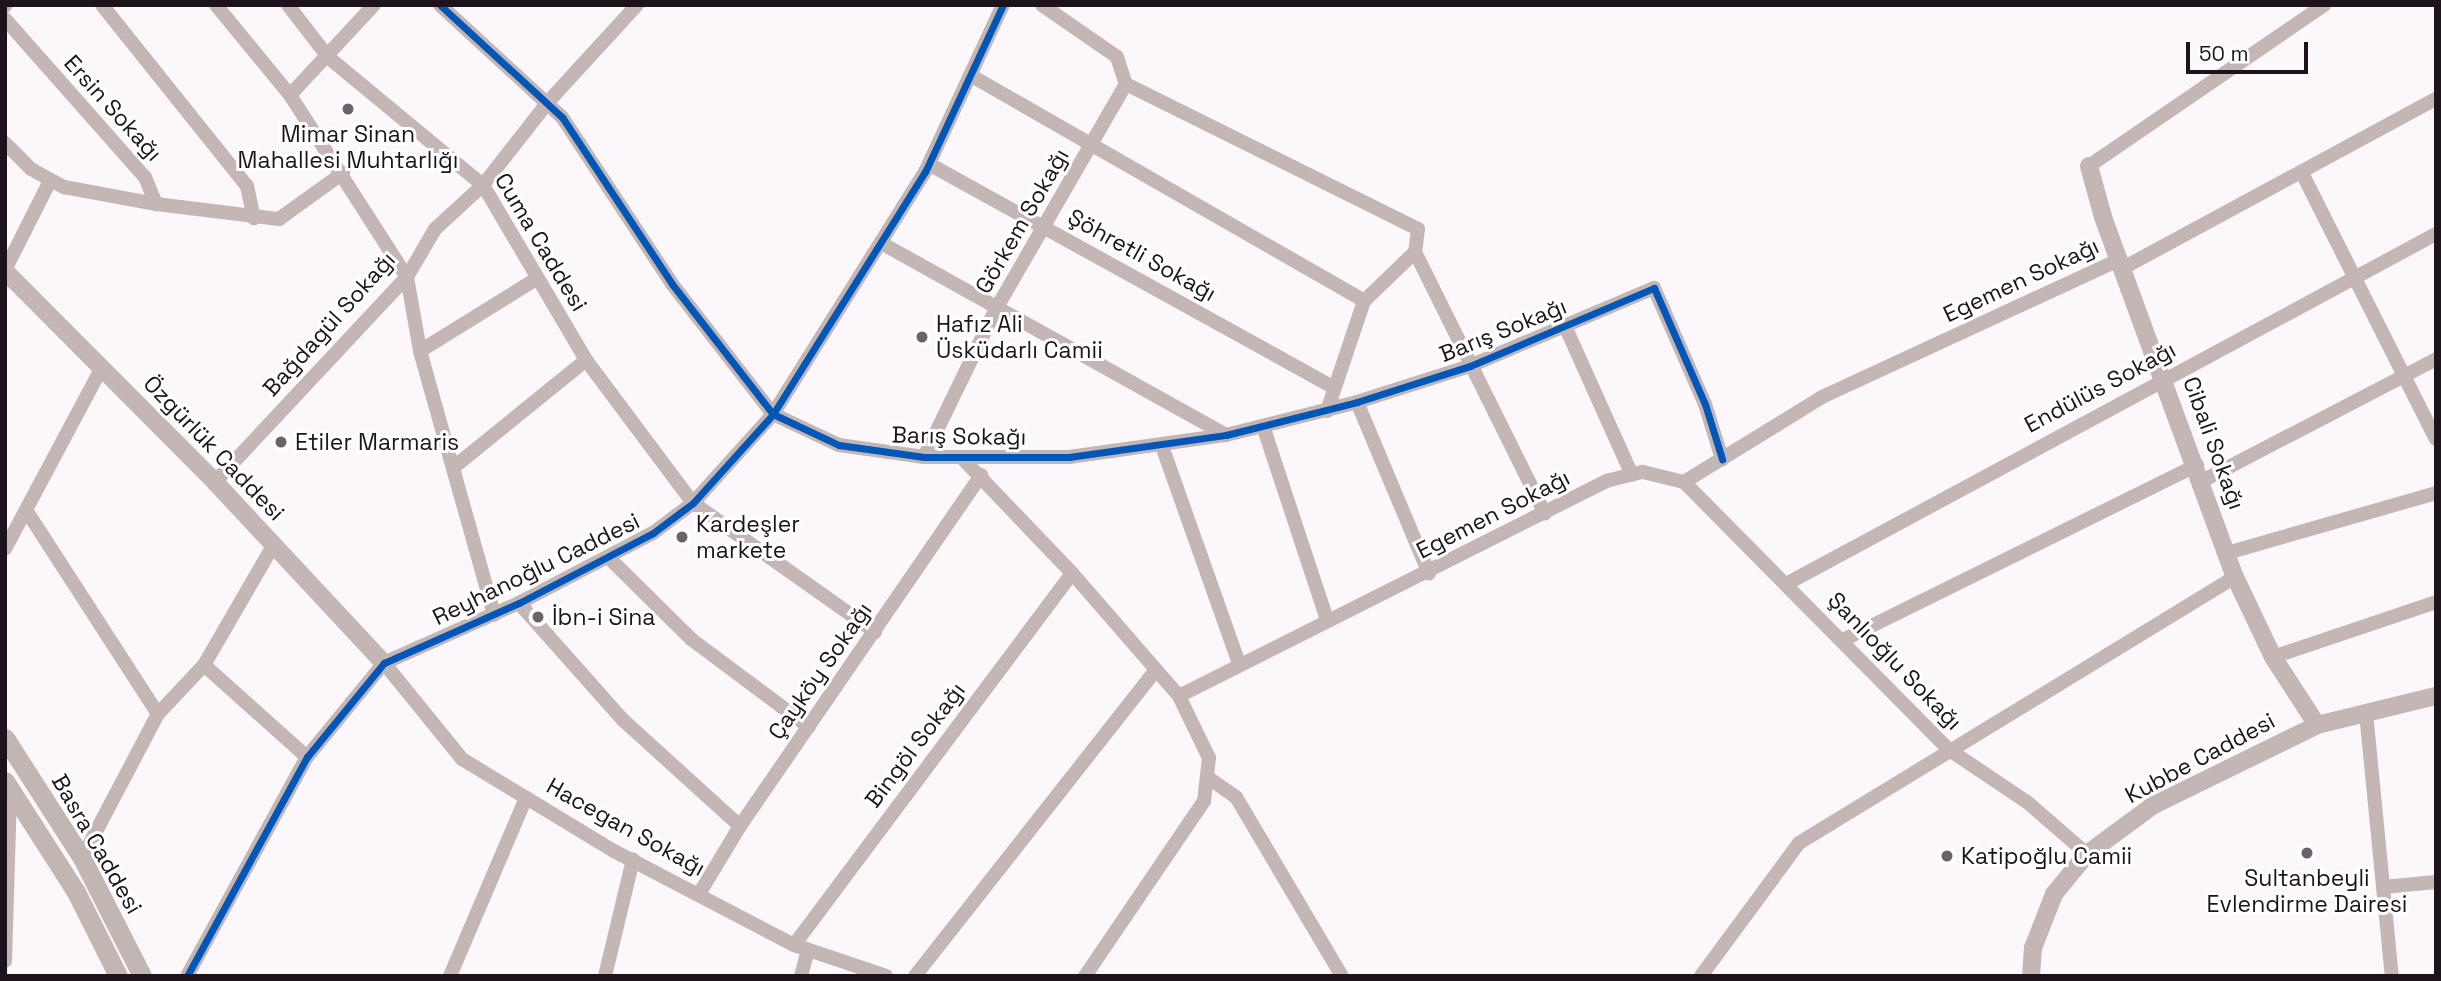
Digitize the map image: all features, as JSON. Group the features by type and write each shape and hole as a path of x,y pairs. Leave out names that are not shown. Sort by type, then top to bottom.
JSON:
{"main road":[{"name":"Basra Caddesi","path":"5,738 82,858 142,976"},
{"name":"Basra Caddesi","path":"8,785 76,892 118,976"}],"street":[{"path":"102,5 247,186 254,218"},
{"path":"216,5 290,95 343,173 407,277 419,351 494,615"},
{"name":"Cuma Caddesi","path":"288,5 328,57 483,185 586,360 693,503 875,632"},
{"path":"290,95 374,5"},
{"name":"Barış Sokağı","path":"440,5 548,102 672,284 774,414 839,445 924,457 1069,457 1226,435 1327,411 1470,366 1654,288 1705,404 1722,459"},
{"name":"Reyhanoğlu Caddesi","path":"187,976 307,757 384,663 494,615 609,558 693,503 774,414 883,244 929,164 1003,5"},
{"path":"1042,5 1117,57 1126,84 1418,229 1415,252 1545,514"},
{"path":"2089,166 2324,5"},
{"name":"Bağdagül Sokağı","path":"215,482 407,277 435,229 483,185 548,102 629,8"},
{"name":"Ersin Sokağı","path":"5,19 145,177 156,204"},
{"path":"970,75 1364,301"},
{"name":"Görkem Sokağı","path":"924,457 996,309 1126,84"},
{"name":"Egemen Sokağı","path":"1179,696 1327,619 1429,573 1606,481 1643,472 1684,482 1822,397 2121,264 2302,173 2436,99"},
{"path":"5,143 16,157 50,181 82,192 254,218 287,216 343,173"},
{"name":"Şöhretli Sokağı","path":"929,164 1333,387"},
{"name":"Cibali Sokağı","path":"2089,166 2121,264 2200,473 2235,577 2273,657 2317,725"},
{"path":"2302,173 2356,276 2402,378 2436,439"},
{"path":"5,271 50,181"},
{"name":"Endülüs Sokağı","path":"1788,583 2164,378 2436,234"},
{"path":"883,244 1226,435"},
{"path":"1327,411 1364,301 1415,252"},
{"name":"Özgürlük Caddesi","path":"5,271 215,482 384,663"},
{"path":"419,351 536,279"},
{"path":"1565,326 1632,475"},
{"path":"1843,640 2402,378 2436,359"},
{"path":"454,467 586,360"},
{"path":"5,549 102,367"},
{"path":"1357,402 1429,573"},
{"path":"1263,426 1327,619"},
{"path":"1162,446 1239,663"},
{"path":"962,458 1072,573 1179,696 1207,747 1210,779 1198,811 1085,976"},
{"name":"Çayköy Sokağı","path":"699,894 740,826 981,475"},
{"name":"Şanlıoğlu Sokağı","path":"1684,482 1788,583 1948,749 2027,802 2087,854"},
{"path":"2227,553 2436,493"},
{"path":"26,510 158,714"},
{"path":"82,858 158,714 204,665 273,546"},
{"path":"609,558 691,639 809,727"},
{"name":"Bingöl Sokağı","path":"801,948 1072,573"},
{"path":"1701,976 1799,843 1948,749 2235,577"},
{"path":"2273,657 2436,602"},
{"path":"519,603 623,720 740,826"},
{"name":"Hacegan Sokağı","path":"384,663 462,759 633,859 801,948 886,976"},
{"path":"204,665 307,757"},
{"path":"915,976 1155,671"},
{"name":"Kubbe Caddesi","path":"2031,976 2033,948 2054,894 2087,854 2151,806 2317,725 2436,696"},
{"path":"2366,713 2392,976"},
{"path":"1210,779 1236,797 1342,976"},
{"path":"5,961 8,785"},
{"path":"450,976 526,798"},
{"path":"605,976 633,859"},
{"path":"2383,887 2436,882"},
{"path":"801,948 801,976"}],"cycle path":[{"path":"440,5 562,117 672,284 773,414 839,445 924,457 1069,457 1226,435 1357,402 1470,366 1654,288 1705,404 1722,459"},
{"path":"187,976 307,757 384,663 519,603 653,533 693,503 773,414 925,172 1003,5"}],"place":[{"name":"Mimar Sinan Mahallesi Muhtarlığı","path":"348,109"},
{"name":"Hafız Ali Üsküdarlı Camii","path":"922,337"},
{"name":"Etiler Marmaris","path":"281,442"},
{"name":"Kardeşler markete","path":"682,537"},
{"name":"İbn-i Sina","path":"538,617"},
{"name":"Sultanbeyli Evlendirme Dairesi","path":"2307,853"},
{"name":"Katipoğlu Camii","path":"1947,856"}]}
